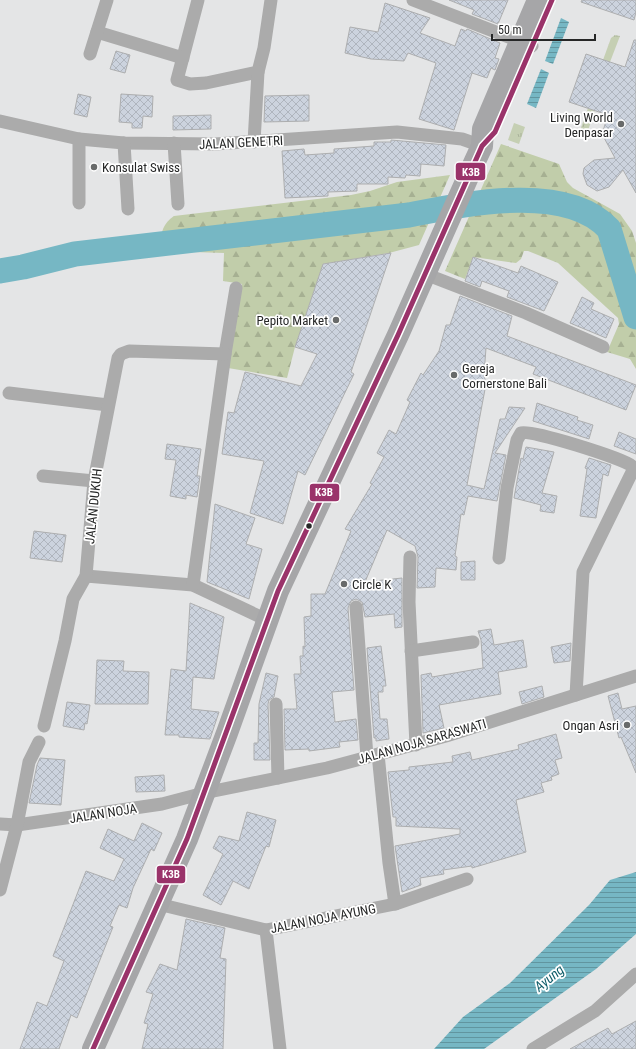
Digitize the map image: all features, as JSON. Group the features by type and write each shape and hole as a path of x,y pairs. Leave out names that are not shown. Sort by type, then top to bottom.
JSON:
{"highway":[{"path":"93,1049 158,904 196,796 278,591 428,268 478,153 495,132 526,43 538,0"},
{"path":"526,43 552,0"}],"street":[{"path":"90,54 107,0"},
{"path":"198,0 177,80 190,84 206,83 258,72"},
{"path":"254,142 258,72 264,48 271,0"},
{"path":"413,0 526,43"},
{"path":"97,32 183,58"},
{"name":"JALAN GENETRI","path":"0,121 79,139 124,143 215,144 397,132 462,139 478,153"},
{"path":"78,203 79,139"},
{"path":"124,143 128,209"},
{"path":"174,144 178,204"},
{"path":"428,268 603,347"},
{"path":"193,584 225,354 236,288"},
{"name":"JALAN DUKUH","path":"86,576 94,481 118,358 121,354 130,351 225,354"},
{"path":"9,393 108,405"},
{"path":"499,558 507,488 517,440 521,433 528,432 556,440 620,460 632,466 633,470 582,572 576,695"},
{"path":"43,476 94,481"},
{"path":"410,557 409,602 416,745"},
{"path":"44,726 65,641 73,599 86,576 193,584 267,620"},
{"path":"356,607 373,756 395,904"},
{"path":"411,651 473,642"},
{"name":"JALAN NOJA SARASWATI","path":"196,796 416,745 636,676"},
{"path":"276,704 278,778"},
{"path":"0,890 18,825 29,762 40,742"},
{"name":"JALAN NOJA","path":"0,824 18,825 155,806 196,796"},
{"name":"JALAN NOJA AYUNG","path":"158,904 266,930 395,904 467,879"},
{"path":"266,930 280,1049"},
{"path":"533,1049 595,1011 636,974"}],"green space":[{"path":"615,35 620,36 610,62 603,60 611,38"},
{"path":"588,108 595,110 585,139 581,128"},
{"path":"514,123 525,127 519,144 508,140"},
{"path":"501,144 559,164 567,182 573,188 620,214 632,231 636,243 636,369 630,359 607,352 619,324 618,318 558,263 528,251 524,251 521,259 516,263 473,257 465,279 445,271"},
{"path":"450,175 419,245 389,253 323,264 295,347 287,378 228,368 242,284 223,281 224,253 161,251 162,231 166,223 174,216 351,195 370,191 397,182"}],"water":[{"path":"561,18 569,22 553,64 545,61"},
{"path":"541,69 549,73 536,108 527,104"},
{"name":"Ayung","path":"636,872 636,934 596,969 484,1049 434,1049 463,1017 510,983 589,905 610,880"}],"building":[{"path":"449,0 508,0 498,24 472,14 474,10"},
{"path":"582,0 636,0 634,20 581,2"},
{"path":"385,3 430,18 420,33 455,46 461,29 466,31 467,29 500,43 495,58 499,59 495,70 491,68 487,78 472,73 454,130 419,119 436,63 408,53 404,61 371,59 345,53 350,27 378,32"},
{"path":"634,40 636,40 636,193 623,170 609,187 597,191 587,185 583,174 584,168 594,160 615,158 602,134 608,115 569,102 586,54 625,67"},
{"path":"116,51 130,55 125,73 110,69"},
{"path":"78,94 91,97 87,117 74,114"},
{"path":"121,94 153,96 152,117 143,116 142,128 132,128 132,123 119,122"},
{"path":"309,95 309,121 264,122 265,96"},
{"path":"211,115 211,129 173,130 173,116"},
{"path":"391,140 446,145 444,166 421,164 420,176 406,175 405,178 388,177 388,184 357,184 357,191 328,192 328,196 285,198 282,151 304,149 305,155 334,153 334,149 374,146 374,142 391,142"},
{"path":"391,253 351,372 354,374 305,475 298,471 283,524 250,513 264,461 222,454 228,412 234,413 245,372 301,386 317,354 295,347 323,264"},
{"path":"473,257 518,273 521,266 558,282 544,311 507,297 509,291 482,281 480,287 465,281"},
{"path":"460,296 512,316 507,336 636,385 626,410 533,374 536,367 486,348 484,375 486,384 467,485 484,489 500,419 505,419 509,407 525,408 495,453 506,455 497,501 468,496 464,515 461,514 455,556 457,557 456,570 436,568 435,587 417,588 418,557 415,546 387,530 365,582 402,578 402,627 395,628 394,614 365,617 362,602 356,599 351,601 348,608 354,690 332,692 335,722 356,719 358,740 339,742 340,747 309,751 309,749 285,750 284,709 297,709 294,674 301,674 300,656 303,656 303,646 305,647 304,617 311,616 311,594 325,594 351,531 345,529 372,484 370,483 384,457 377,453 389,430 396,434 410,402 407,400 421,373 423,375 439,351 446,325 450,325"},
{"path":"582,297 594,303 591,309 614,319 606,338 570,323"},
{"path":"537,403 578,417 577,420 593,425 589,439 533,421"},
{"path":"619,432 636,439 636,454 614,446"},
{"path":"167,444 201,449 197,476 200,476 197,497 186,495 186,499 170,496 176,460 165,459"},
{"path":"526,447 554,452 542,493 557,496 554,513 540,511 541,505 514,498 521,458 523,459"},
{"path":"589,458 611,465 608,476 603,474 596,518 580,516 587,469 585,468"},
{"path":"215,504 255,518 246,544 262,549 249,599 207,582"},
{"path":"34,531 66,535 62,562 30,558"},
{"path":"475,561 475,580 461,580 461,562"},
{"path":"190,603 224,617 214,679 193,677 191,709 219,712 210,739 179,737 179,735 165,735 171,669 186,671"},
{"path":"491,629 494,645 523,640 527,667 498,672 501,694 439,705 444,728 423,733 421,675 431,673 432,677 483,668 481,640 478,631"},
{"path":"571,643 570,661 554,663 551,647"},
{"path":"381,646 386,686 383,686 383,692 378,692 380,719 387,719 389,739 376,741 376,738 374,738 367,648"},
{"path":"97,660 124,661 123,671 149,672 148,704 95,704"},
{"path":"266,673 278,676 274,697 269,700 268,704 270,760 254,760 254,743 258,743 259,704"},
{"path":"542,686 544,697 522,704 519,692"},
{"name":"Ongan Asri","path":"618,693 622,709 636,706 636,773 621,737 619,738 608,696"},
{"path":"67,702 90,705 87,724 85,723 84,730 63,726"},
{"path":"556,734 562,758 555,760 559,774 551,777 552,780 541,783 544,792 516,800 526,852 472,868 472,866 443,870 444,874 420,878 421,885 402,892 395,846 460,834 460,829 396,826 396,817 393,817 388,772 409,770 409,767 453,762 452,756 470,752 472,760 519,749 518,745"},
{"path":"40,758 65,760 61,805 29,803 37,765"},
{"path":"164,775 165,791 136,792 135,777"},
{"path":"247,812 276,820 269,847 266,846 249,889 233,881 221,905 203,895 223,854 213,848 219,836 239,841"},
{"path":"142,823 162,833 154,851 151,849 133,888 127,908 119,905 110,926 113,927 77,1018 71,1015 59,1049 20,1049 37,1002 47,1006 64,961 53,956 86,871 114,881 124,859 100,848 108,829 134,841"},
{"path":"186,919 225,928 220,958 226,959 223,1049 142,1049 148,1024 144,1023 153,994 146,992 160,964 177,970"},
{"path":"636,1021 636,1049 570,1049 608,1028 612,1034"}],"waterway":[{"path":"0,271 75,254 409,215 486,202 514,200 542,201 567,205 590,214 609,229 636,317"}],"transit line":[{"name":"K3B","path":"93,1049 187,839 278,591 398,335 482,146 495,132 552,0"}],"place":[{"name":"Living World Denpasar","path":"621,124"},
{"name":"Konsulat Swiss","path":"94,167"},
{"name":"Pepito Market","path":"336,320"},
{"name":"Gereja Cornerstone Bali","path":"454,375"},
{"name":"Circle K","path":"344,584"},
{"name":"Ongan Asri","path":"627,725"}]}
